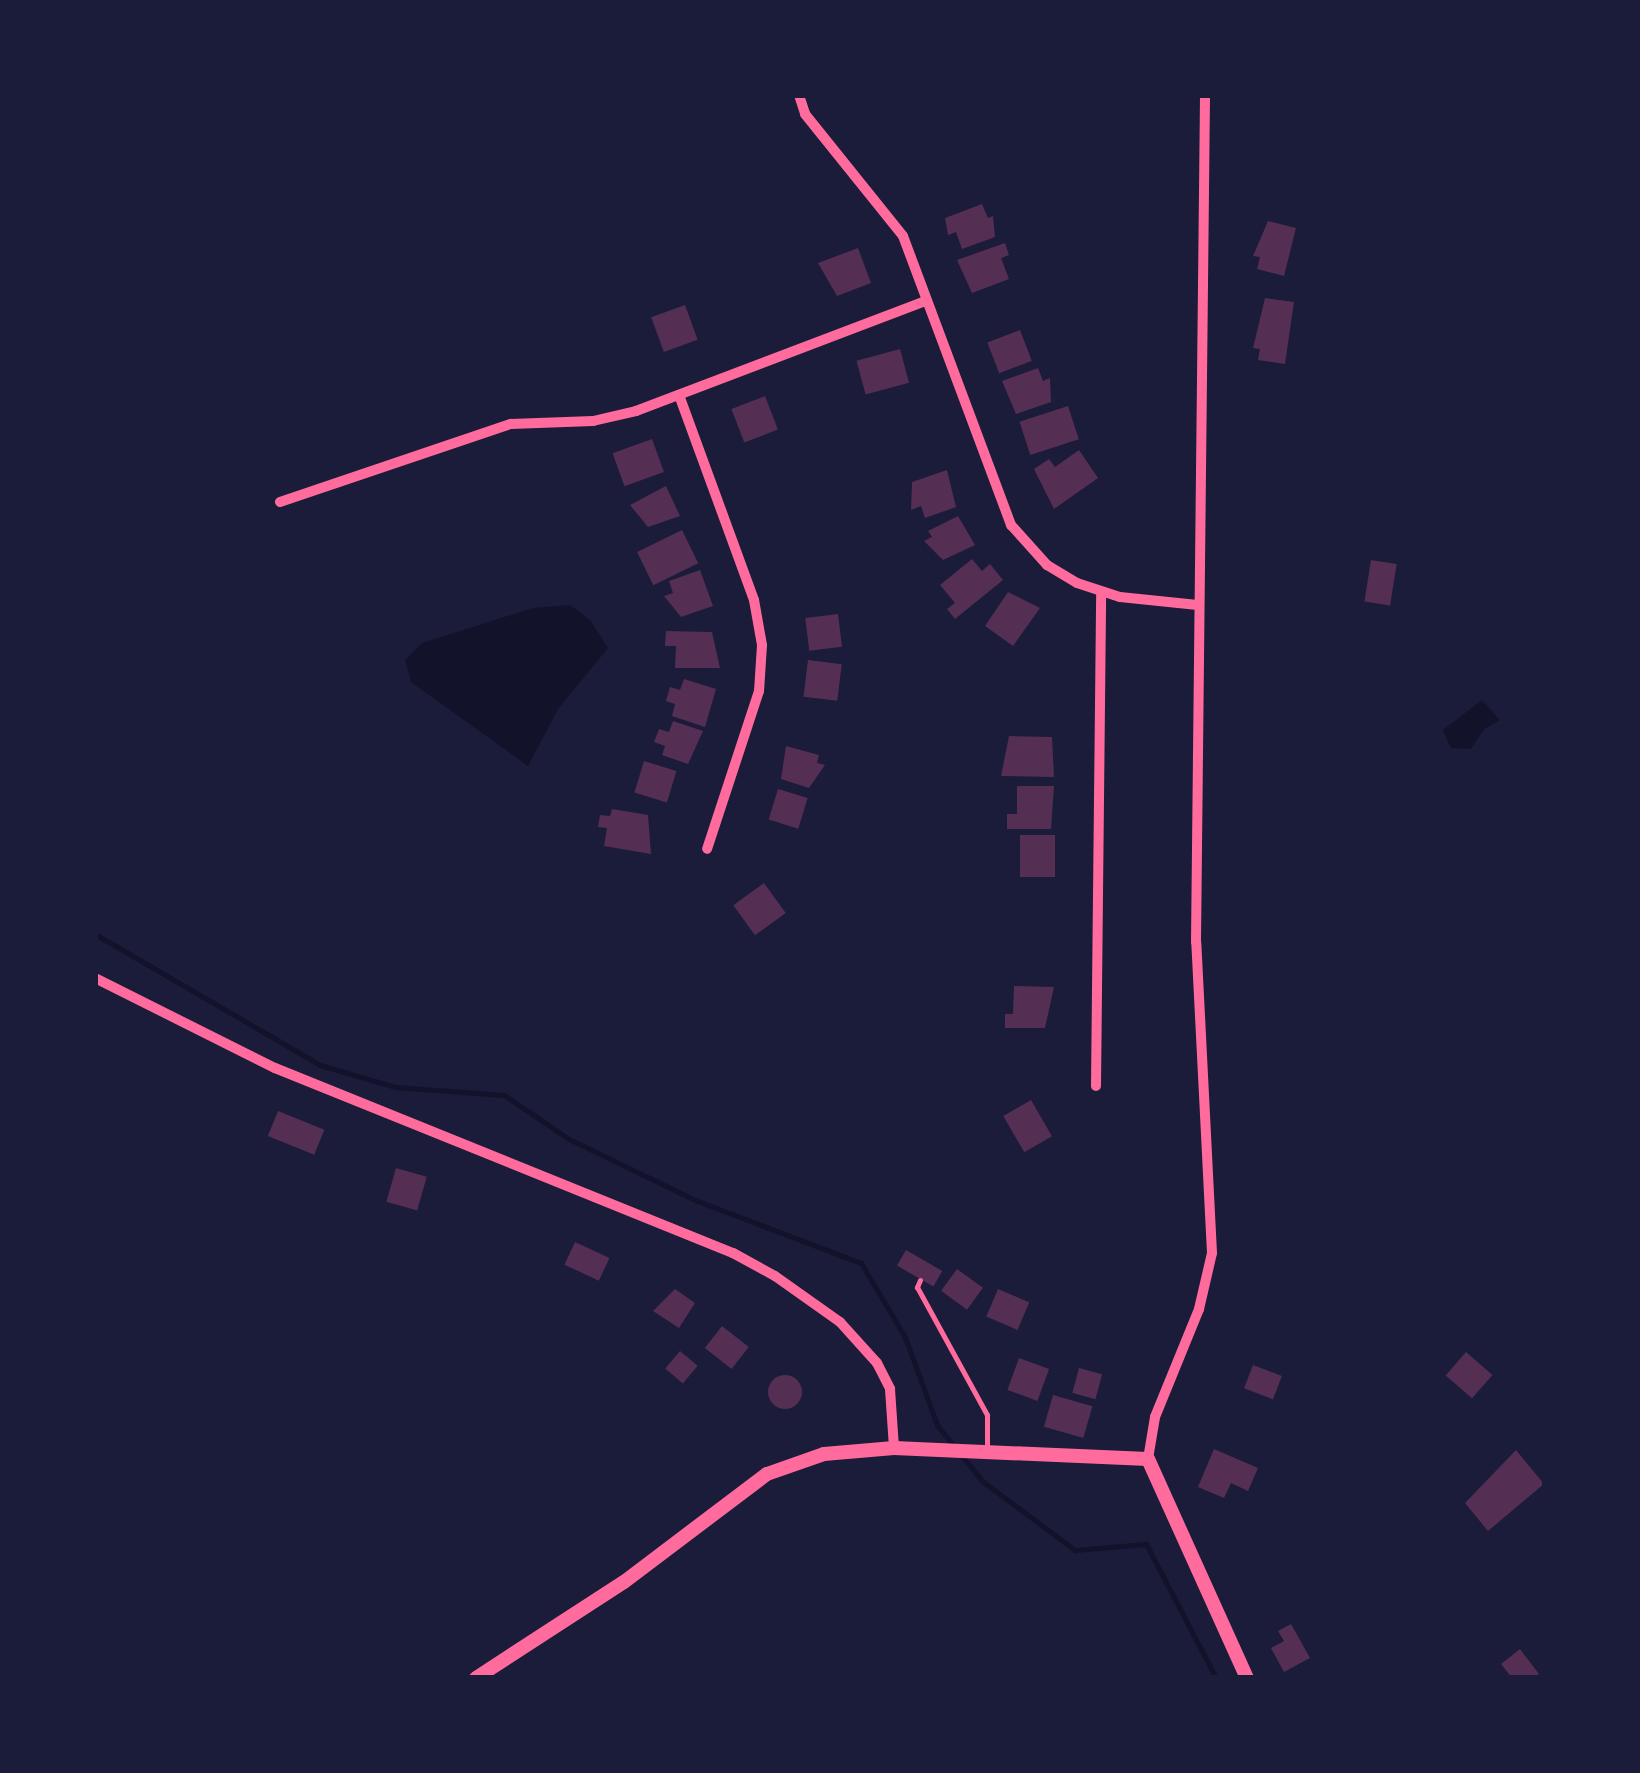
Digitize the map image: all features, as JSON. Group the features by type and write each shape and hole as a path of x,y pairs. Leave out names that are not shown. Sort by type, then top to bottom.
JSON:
{"main road":[{"path":"476,1678 624,1582 767,1474 824,1454 894,1448 1148,1460 1246,1678"}],"street":[{"path":"799,95 806,114 903,236 1011,525 1048,564 1100,593 1198,606"},
{"path":"1148,1460 1156,1417 1199,1310 1212,1253 1196,942 1205,95"},
{"path":"280,502 511,424 593,421 678,395 926,300"},
{"path":"678,395 754,600 762,645 759,691 707,849"},
{"path":"1096,1086 1100,593"},
{"path":"95,978 276,1068 733,1253 775,1276 840,1322 878,1363 890,1389 894,1448"}],"lane":[{"path":"920,1280 917,1287 987,1415 986,1455"}],"shaded area":[{"path":"570,605 590,620 608,648 558,709 528,766 411,682 405,660 422,643 533,608"},
{"path":"1482,700 1500,720 1484,729 1471,749 1451,748 1443,730"}],"building":[{"path":"982,204 988,218 993,216 995,237 962,249 956,232 948,235 945,218"},
{"path":"1268,221 1296,228 1284,276 1257,269 1260,257 1253,256"},
{"path":"1005,243 1009,255 1001,258 1009,279 972,293 957,260"},
{"path":"858,248 871,283 837,296 818,263"},
{"path":"1265,298 1294,302 1285,364 1258,360 1260,349 1253,348"},
{"path":"685,305 698,340 664,352 651,317"},
{"path":"1020,330 1032,361 999,373 987,343"},
{"path":"900,349 909,383 866,394 857,361"},
{"path":"1038,368 1043,381 1050,378 1051,402 1016,414 1002,381"},
{"path":"765,396 778,430 744,443 731,409"},
{"path":"1068,406 1079,439 1030,455 1019,422"},
{"path":"652,439 664,472 625,486 613,453"},
{"path":"1079,450 1098,478 1054,509 1034,469 1049,459 1055,467"},
{"path":"947,470 956,507 925,518 921,506 911,510 912,482"},
{"path":"666,486 680,516 648,527 630,505"},
{"path":"958,516 975,545 943,560 924,541 932,537 928,531"},
{"path":"682,530 698,563 653,585 637,552"},
{"path":"972,559 982,571 990,564 1003,580 955,619 947,609 955,603 940,585"},
{"path":"1371,560 1397,564 1390,606 1364,601"},
{"path":"700,570 713,606 681,617 664,596 673,593 669,581"},
{"path":"1008,592 1040,608 1013,646 985,626"},
{"path":"838,614 842,647 809,651 805,618"},
{"path":"666,631 712,632 720,668 675,668 676,646 665,646"},
{"path":"808,660 842,664 837,701 803,697"},
{"path":"684,679 716,689 705,727 672,716 675,704 666,701 670,687 680,690"},
{"path":"673,721 703,731 688,764 662,755 665,746 654,742 659,729 669,732"},
{"path":"1009,736 1052,737 1054,777 1001,776"},
{"path":"786,746 819,755 817,763 825,765 809,788 781,779"},
{"path":"644,761 677,771 667,802 634,793"},
{"path":"1017,786 1054,786 1051,829 1007,829 1007,814 1017,814"},
{"path":"778,789 808,798 798,829 769,820"},
{"path":"612,809 648,815 651,854 604,846 607,828 598,827 600,815 610,816"},
{"path":"1020,835 1055,835 1055,877 1020,877"},
{"path":"764,883 786,913 755,935 733,905"},
{"path":"1014,986 1054,987 1045,1028 1005,1028 1005,1014 1013,1014"},
{"path":"1031,1100 1052,1136 1024,1152 1003,1116"},
{"path":"278,1111 324,1130 314,1155 268,1136"},
{"path":"396,1168 427,1177 417,1210 386,1202"},
{"path":"575,1242 609,1258 599,1281 564,1265"},
{"path":"906,1250 942,1271 933,1287 897,1266"},
{"path":"957,1269 983,1288 967,1310 941,1291"},
{"path":"675,1289 695,1303 679,1328 653,1311"},
{"path":"998,1289 1029,1302 1018,1330 986,1317"},
{"path":"722,1326 749,1347 732,1369 705,1348"},
{"path":"680,1351 698,1366 683,1383 665,1369"},
{"path":"1466,1352 1492,1375 1472,1398 1446,1375"},
{"path":"1019,1358 1049,1369 1037,1401 1007,1390"},
{"path":"1253,1365 1282,1376 1273,1399 1244,1388"},
{"path":"1079,1368 1102,1374 1095,1399 1072,1393"},
{"path":"785,1375 797,1380 802,1392 797,1404 785,1409 773,1404 768,1392 773,1380"},
{"path":"1053,1395 1092,1406 1083,1438 1044,1427"},
{"path":"1214,1449 1258,1468 1248,1491 1231,1483 1224,1498 1198,1487"},
{"path":"1516,1450 1544,1484 1488,1531 1465,1503"},
{"path":"1291,1624 1310,1658 1284,1672 1271,1648 1284,1641 1278,1631"},
{"path":"1520,1649 1539,1674 1533,1678 1512,1678 1501,1664"}],"waterway":[{"path":"95,934 320,1065 395,1087 504,1095 569,1139 695,1200 861,1263 905,1337 937,1425 955,1447"},
{"path":"962,1456 982,1481 1075,1550 1146,1544 1216,1678"}]}
